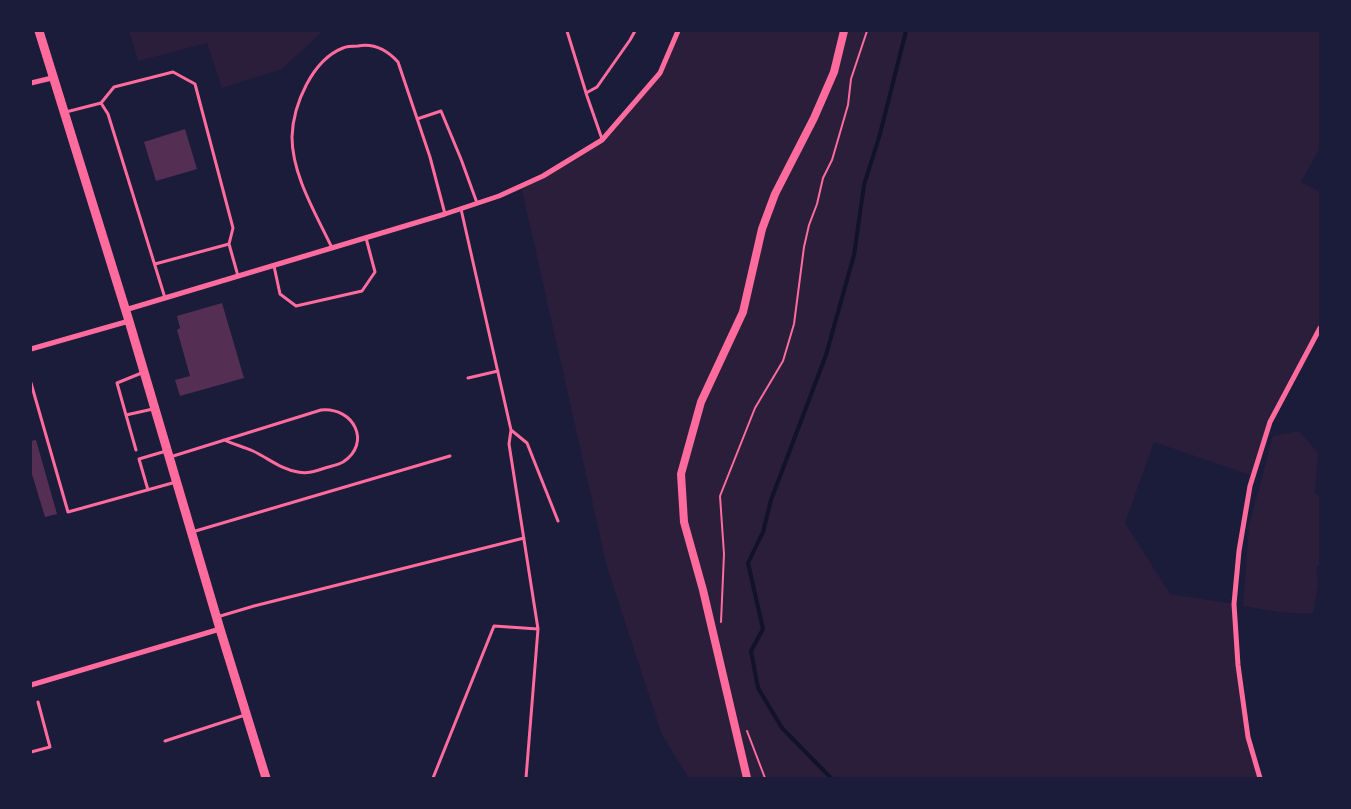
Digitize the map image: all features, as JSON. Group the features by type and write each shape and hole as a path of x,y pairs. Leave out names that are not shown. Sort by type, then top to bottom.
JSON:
{"main road":[{"path":"39,31 266,778"}],"street":[{"path":"125,310 477,204 543,176 602,140 660,73 678,31"},
{"path":"747,778 703,590 684,522 681,474 701,402 744,312 762,229 775,194 814,118 834,72 844,31"},
{"path":"31,83 52,78"},
{"path":"31,350 128,320"},
{"path":"1260,778 1248,737 1238,665 1234,604 1239,551 1250,486 1270,422 1320,328"},
{"path":"31,685 220,629"}],"lane":[{"path":"567,31 602,140"},
{"path":"586,94 597,87 635,31"},
{"path":"332,248 304,188 298,171 292,137 298,103 309,80 322,62 343,48 368,44 389,52 398,62 445,214"},
{"path":"63,112 101,103 114,87 172,72 195,84 233,228 229,244 238,276"},
{"path":"101,103 108,114 165,298"},
{"path":"417,119 441,111 477,204"},
{"path":"461,209 511,430 509,444 538,628 526,778"},
{"path":"274,266 280,294 296,306 362,291 375,272 366,238"},
{"path":"155,264 229,244"},
{"path":"468,378 498,371"},
{"path":"136,450 117,382 144,372"},
{"path":"31,383 68,512 176,482"},
{"path":"126,415 155,409"},
{"path":"148,490 139,459 224,440 321,410 331,409 341,412 349,418 355,427 357,436 356,446 350,456 342,463 311,472 300,473 286,469 252,451 224,440"},
{"path":"511,430 527,443 558,521"},
{"path":"191,533 450,456"},
{"path":"216,617 524,538"},
{"path":"433,778 494,626 538,628"},
{"path":"31,752 50,747 38,702"},
{"path":"165,741 246,714"}],"path":[{"path":"721,621 724,554 720,496 755,408 783,361 794,324 804,247 809,225 817,204 822,178 832,160 848,105 851,79 867,31"},
{"path":"745,723 765,778"}],"shaded area":[{"path":"129,31 323,31 282,69 222,88 207,43 138,61"},
{"path":"675,31 1320,31 1320,148 1301,182 1320,192 1320,328 1270,422 1253,476 1154,442 1125,523 1170,594 1234,604 1248,737 1260,778 689,778 662,735 607,567 521,186 602,140 660,73 672,45"},
{"path":"1299,431 1318,453 1315,492 1320,497 1320,565 1316,567 1318,585 1313,613 1287,613 1243,606 1249,526 1273,436"}],"building":[{"path":"185,129 197,169 156,181 144,142"},
{"path":"222,303 244,378 180,396 175,380 190,376 177,330 180,328 177,316"},
{"path":"36,440 57,514 45,517 31,471 31,441"}],"waterway":[{"path":"831,778 782,728 758,688 751,651 763,629 748,563 763,532 771,500 826,355 854,255 864,185 880,134 906,31"}]}
